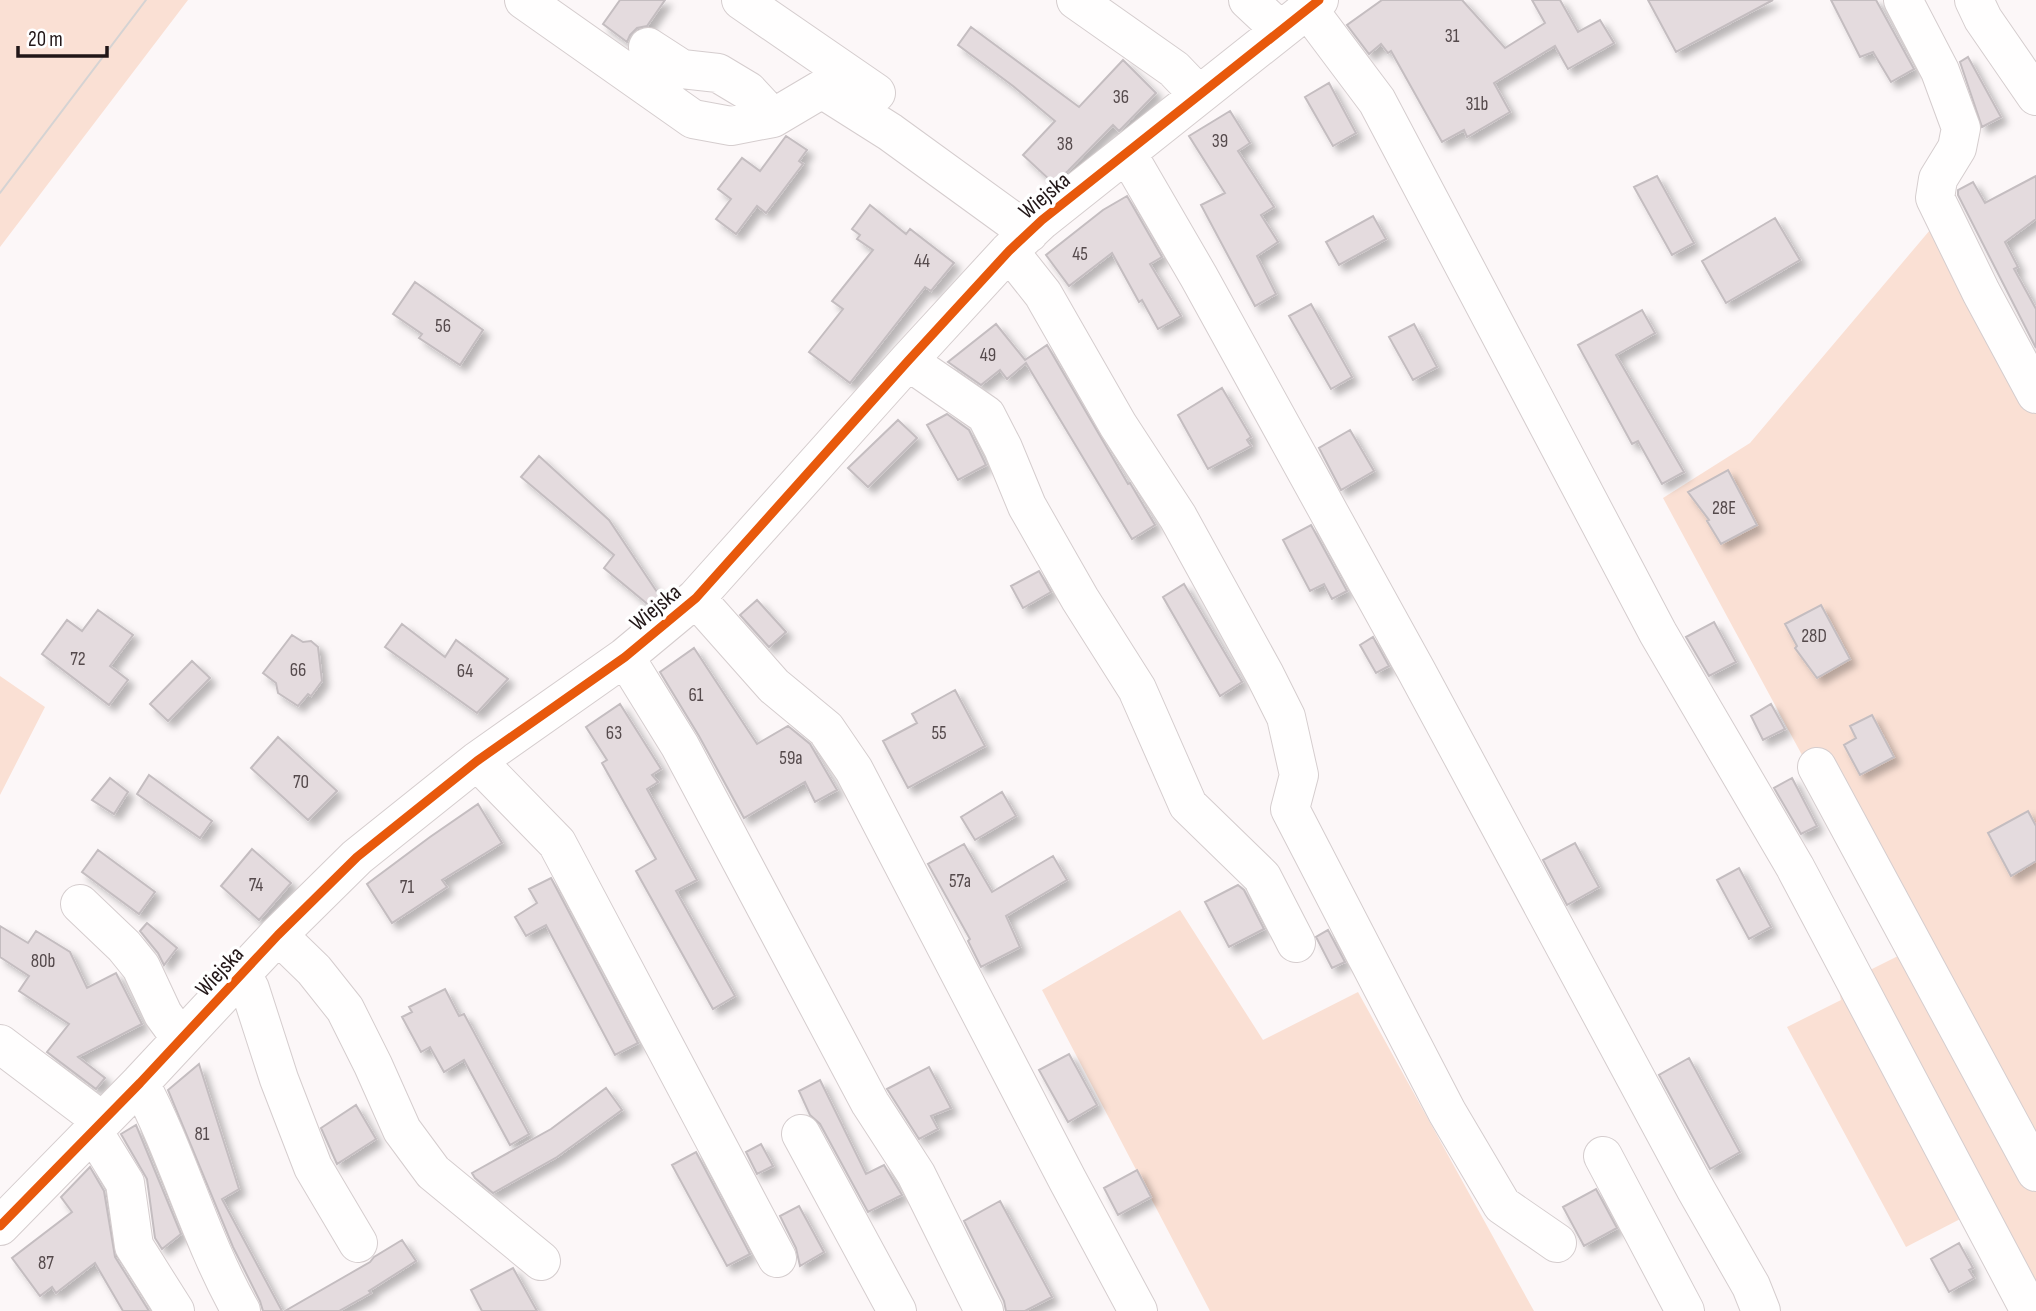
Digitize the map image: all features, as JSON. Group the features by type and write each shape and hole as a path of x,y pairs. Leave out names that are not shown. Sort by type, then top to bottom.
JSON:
{"street":[{"path":"524,0 693,118 731,126 773,118 822,89 890,132 1026,235"},
{"path":"741,0 903,112 1026,235 1043,294 1118,425 1178,517 1286,717 1299,775 1290,809 1447,1112 1502,1205 1557,1242"},
{"path":"1076,0 1174,69 1199,95"},
{"path":"1248,0 1302,13 1377,101 1658,633 1796,867 2030,1311"},
{"path":"1903,0 1940,71 1961,128 1957,148 1938,179 1935,198 1981,292 2036,394"},
{"path":"1974,0 1983,19 2036,96"},
{"name":"Wiejska","path":"1,1224 278,935 357,857 477,761 625,657 696,598 908,361 1026,235 1302,13"},
{"path":"648,47 682,68 718,73 748,91 773,118"},
{"path":"1127,153 1199,277 1417,672 1682,1164 1751,1286 1762,1311"},
{"path":"908,361 986,415 1027,506 1080,599 1137,689 1188,805 1262,877 1296,943"},
{"path":"696,598 774,686 826,729 854,770 1060,1166 1139,1311"},
{"path":"625,657 680,746 870,1103 916,1174 984,1311"},
{"path":"477,761 557,843 777,1258"},
{"path":"1817,767 2036,1172"},
{"path":"80,904 124,946 141,967 163,1014 181,1039"},
{"path":"278,935 314,970 345,1009 402,1130 433,1172 541,1261"},
{"path":"242,974 250,989 279,1079 313,1167 358,1243"},
{"path":"0,1044 97,1126 125,1183 134,1246 175,1311"},
{"path":"139,1083 161,1124 220,1274 241,1311"},
{"path":"801,1134 897,1311"},
{"path":"1603,1156 1685,1311"}],"shaded area":[{"path":"0,0 188,0 0,247"},
{"path":"1930,230 2036,413 2036,1311 1968,1215 1906,1247 1787,1027 1841,1000 1838,986 1908,951 1663,498 1750,443"},
{"path":"0,676 45,707 0,795"},
{"path":"1180,910 1263,1040 1358,992 1534,1311 1210,1311 1042,990"}],"building":[{"path":"620,0 665,0 647,26 637,28 627,42 603,24"},
{"path":"1382,0 1462,0 1505,48 1545,23 1532,0 1560,0 1578,32 1600,20 1614,43 1568,69 1555,46 1494,83 1510,112 1467,137 1464,130 1442,142 1391,51 1388,53 1381,44 1369,54 1347,25"},
{"path":"1648,0 1773,0 1676,52"},
{"path":"1831,0 1876,0 1914,69 1891,82 1873,52 1860,57"},
{"path":"971,27 1079,107 1123,60 1156,93 1119,131 1113,125 1053,183 1023,155 1055,121 958,45"},
{"path":"1968,57 2001,117 1982,127 1960,62"},
{"path":"1329,83 1356,133 1333,146 1305,97"},
{"path":"1230,111 1250,143 1238,151 1274,207 1261,215 1278,242 1257,256 1276,294 1255,306 1201,205 1225,193 1189,136"},
{"path":"786,136 807,150 799,161 803,164 766,213 757,206 736,234 716,219 731,199 718,189 742,158 760,171"},
{"path":"1657,176 1694,243 1672,255 1634,187"},
{"path":"2036,176 2036,219 2005,242 2018,267 2014,269 2036,309 2036,348 1958,195 1958,190 1973,182 1985,203"},
{"path":"1127,196 1162,257 1150,264 1181,316 1158,329 1142,300 1139,302 1112,253 1069,286 1046,255 1103,210"},
{"path":"870,205 906,234 910,229 954,263 931,291 925,287 850,383 809,352 843,309 832,301 873,250 857,239 860,235 852,229"},
{"path":"1373,216 1386,239 1339,265 1326,242"},
{"path":"1775,218 1800,260 1726,303 1702,261"},
{"path":"415,282 483,330 460,365 419,338 422,334 393,314"},
{"path":"1311,304 1352,377 1331,389 1289,316"},
{"path":"1642,310 1655,333 1616,355 1684,472 1662,484 1638,441 1632,444 1578,345"},
{"path":"996,324 1025,360 1047,345 1155,525 1132,539 1026,363 1007,379 1000,370 981,385 948,362"},
{"path":"1414,324 1437,367 1413,380 1389,337"},
{"path":"1222,388 1251,437 1247,440 1251,446 1208,469 1178,415"},
{"path":"947,414 969,430 986,465 958,480 927,425"},
{"path":"898,420 917,438 868,487 848,468"},
{"path":"1350,430 1374,471 1341,490 1319,448"},
{"path":"539,456 609,520 661,598 651,607 604,568 614,555 521,477"},
{"path":"1728,470 1757,525 1721,544 1707,521 1709,520 1688,492"},
{"path":"1311,525 1347,591 1332,599 1324,584 1310,591 1283,540"},
{"path":"1039,571 1051,592 1023,608 1011,586"},
{"path":"1184,584 1242,682 1220,696 1163,597"},
{"path":"757,600 786,632 769,647 740,615"},
{"path":"1821,605 1850,659 1817,678 1795,648 1797,646 1785,624"},
{"path":"98,610 133,635 110,666 128,680 109,705 42,654 67,620 82,631"},
{"path":"1714,622 1736,662 1709,676 1686,637"},
{"path":"402,624 445,657 456,640 508,679 477,713 385,647"},
{"path":"292,635 303,642 311,641 318,647 322,681 311,696 308,694 298,706 278,693 276,683 263,673"},
{"path":"1373,637 1389,666 1376,673 1360,645"},
{"path":"694,648 757,744 788,726 810,744 837,790 815,802 805,782 744,818 660,672"},
{"path":"192,661 210,678 168,721 150,704"},
{"path":"955,690 985,746 908,788 883,741 917,723 912,714"},
{"path":"620,704 661,769 652,775 658,782 647,789 697,880 676,891 735,996 713,1009 636,871 656,859 602,763 607,760 586,727"},
{"path":"1771,704 1785,729 1763,740 1751,716"},
{"path":"1872,715 1894,757 1860,775 1844,745 1856,738 1850,726"},
{"path":"278,737 337,791 308,820 251,768"},
{"path":"149,775 212,821 200,838 137,794"},
{"path":"110,778 128,792 114,814 92,800"},
{"path":"1792,778 1817,826 1801,834 1774,788"},
{"path":"1002,792 1016,816 975,840 961,817"},
{"path":"478,804 502,843 442,880 447,887 392,923 367,884"},
{"path":"2028,811 2036,826 2036,861 2011,876 1988,833"},
{"path":"1575,843 1599,887 1567,905 1543,860"},
{"path":"964,844 992,892 1053,856 1067,880 1006,916 1020,947 981,967 968,941 970,939 928,864"},
{"path":"252,849 291,883 259,920 221,886"},
{"path":"98,850 155,892 139,914 82,872"},
{"path":"1739,868 1771,927 1749,939 1717,880"},
{"path":"551,878 638,1043 615,1055 546,925 526,936 515,917 537,903 529,889"},
{"path":"1238,885 1244,890 1264,929 1229,947 1205,902"},
{"path":"147,923 177,948 164,965 140,931"},
{"path":"0,926 28,943 36,931 70,952 87,988 116,973 142,1024 78,1057 105,1078 96,1089 47,1052 69,1024 19,991 29,976 0,957"},
{"path":"1328,930 1345,962 1332,968 1316,937"},
{"path":"445,989 459,1016 464,1014 529,1134 510,1145 464,1060 444,1072 430,1047 421,1052 402,1017 412,1012 409,1007"},
{"path":"1069,1054 1097,1105 1068,1122 1039,1070"},
{"path":"1689,1058 1740,1152 1710,1169 1659,1075"},
{"path":"199,1064 239,1189 222,1199 282,1311 263,1311 233,1247 168,1090"},
{"path":"929,1067 951,1108 931,1116 938,1129 919,1139 887,1089"},
{"path":"820,1080 866,1174 884,1165 902,1195 868,1212 820,1124 810,1115 799,1091"},
{"path":"606,1088 622,1110 557,1157 493,1193 475,1178 472,1173 551,1129"},
{"path":"356,1105 376,1139 337,1164 321,1128"},
{"path":"136,1125 181,1234 162,1249 155,1238 147,1179 121,1134"},
{"path":"761,1144 773,1166 757,1174 746,1152"},
{"path":"696,1152 750,1254 727,1266 672,1165"},
{"path":"90,1167 104,1191 115,1257 149,1311 123,1311 95,1263 56,1293 52,1287 40,1296 12,1258 72,1212 61,1197"},
{"path":"1137,1170 1151,1197 1118,1215 1104,1188"},
{"path":"1596,1189 1617,1228 1584,1246 1563,1207"},
{"path":"1000,1201 1052,1297 1025,1311 1006,1311 1004,1301 964,1221"},
{"path":"799,1206 824,1252 800,1266 796,1248 780,1216"},
{"path":"402,1240 416,1261 369,1291 371,1293 339,1311 285,1311 370,1262"},
{"path":"1959,1243 1973,1268 1969,1270 1974,1278 1949,1292 1931,1259"},
{"path":"513,1268 537,1311 482,1311 471,1290"}],"tram line":[{"path":"0,193 146,0"}],"cycle path":[{"path":"0,1226 140,1083 278,935 357,857 477,761 625,657 696,598 908,361 1009,251 1042,220 1319,0"}]}
